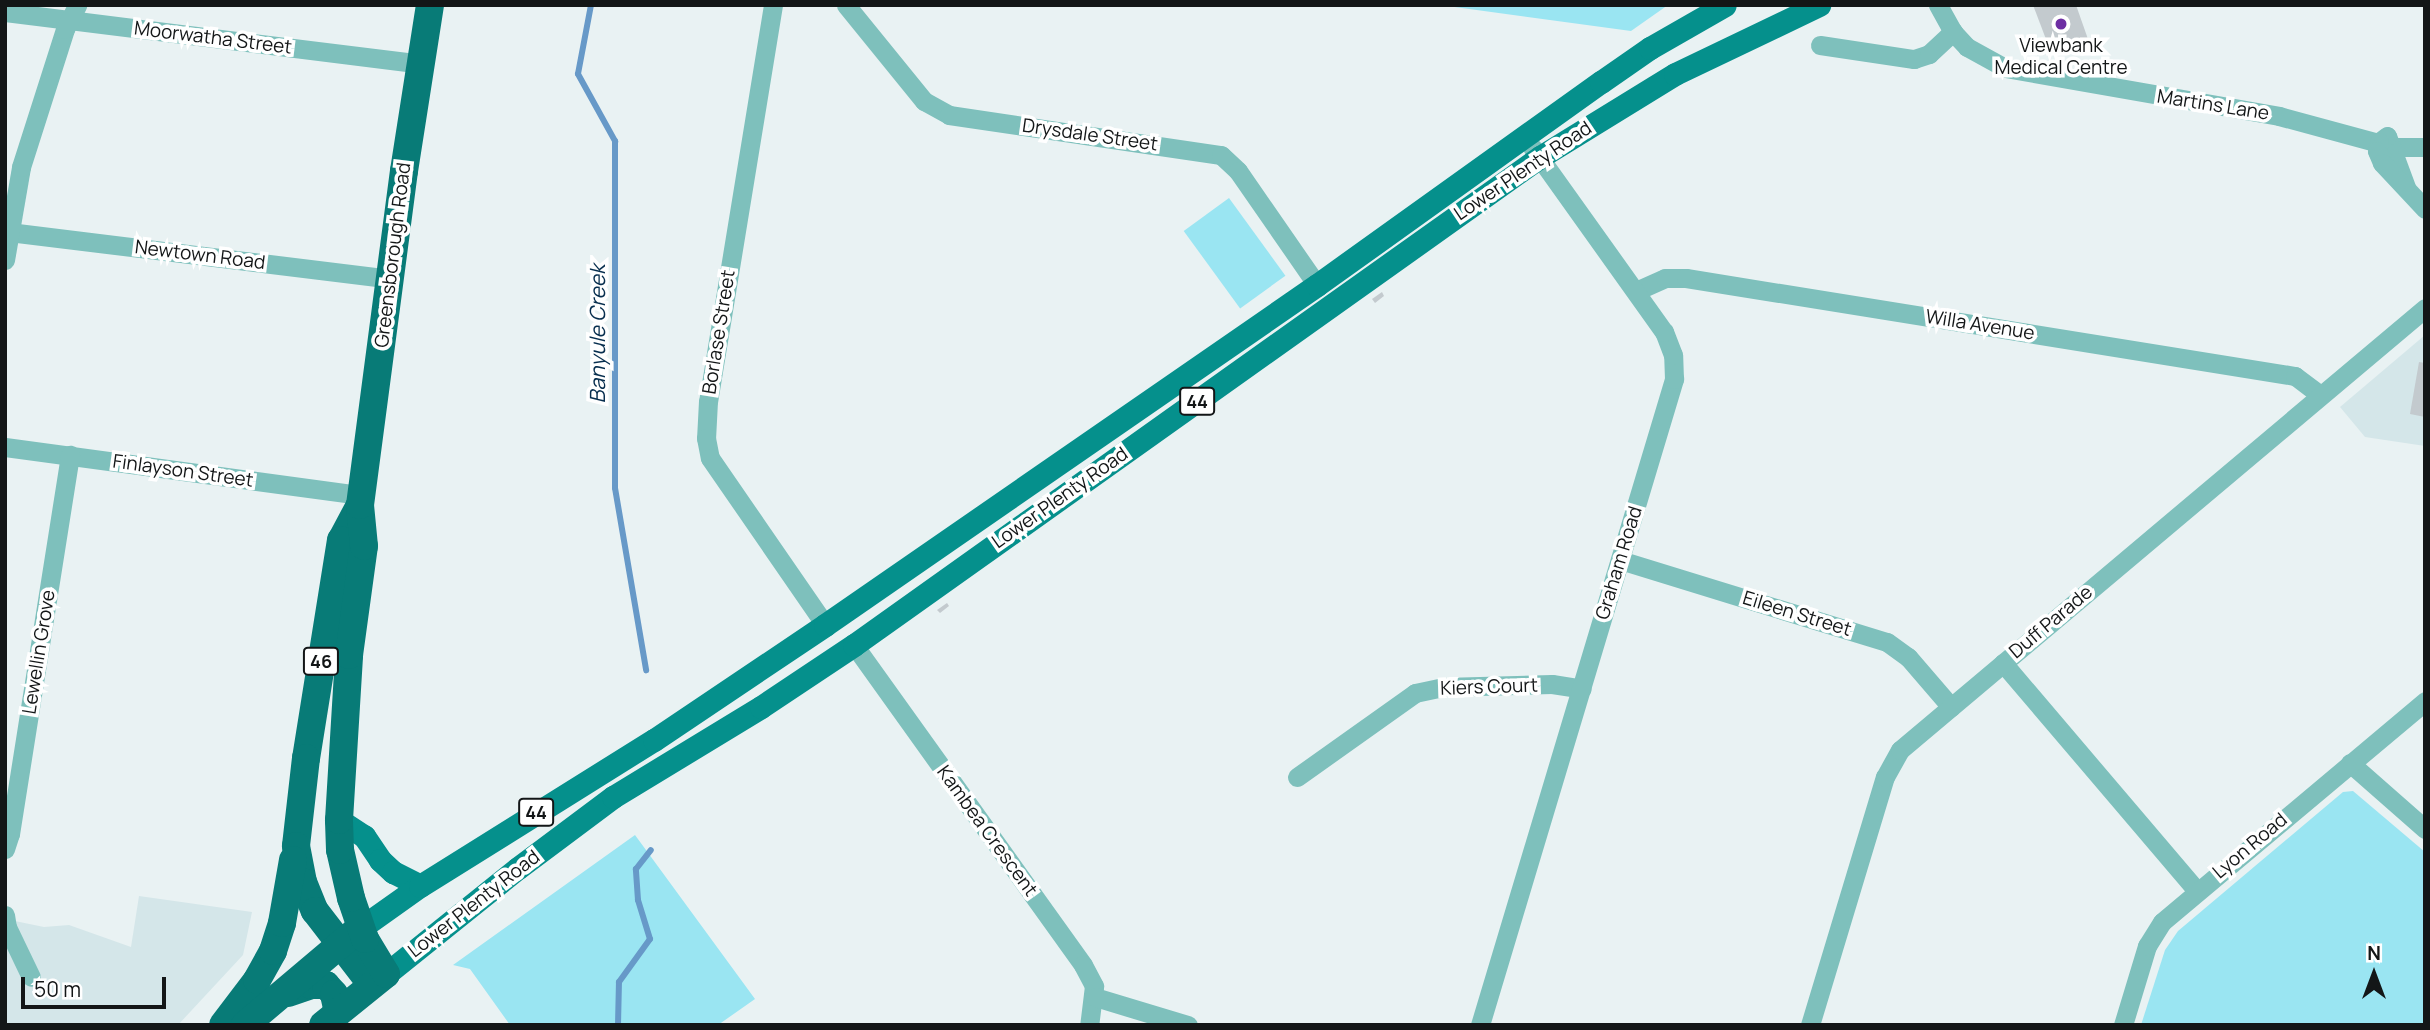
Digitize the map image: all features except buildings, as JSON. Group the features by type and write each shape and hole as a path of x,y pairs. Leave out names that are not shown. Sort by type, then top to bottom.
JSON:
{"highway":[{"name":"Greensborough Road","path":"351,936 339,820 349,655 364,546 360,500 404,171 430,5"},
{"name":"Greensborough Road","path":"360,500 341,540 298,822 297,855 303,882 316,911 351,936 365,939 379,980"},
{"name":"46","path":"223,1025 257,980 278,939 298,822"},
{"name":"Lower Plenty Road","path":"245,1025 351,936"},
{"name":"Lower Plenty Road","path":"331,1019 379,980"},
{"path":"282,995 311,985 326,985 334,994 331,1019"}],"main road":[{"name":"Lower Plenty Road","path":"351,936 420,886 654,740 825,625 1317,285 1650,48 1725,5"},
{"name":"Lower Plenty Road","path":"379,980 518,868 612,797 761,708 854,645 1540,157 1675,75 1819,5"},
{"path":"339,820 364,836 380,860 393,872 420,886"}],"street":[{"name":"Borlase Street","path":"773,5 708,401 706,438 710,458 825,625"},
{"name":"Drysdale Street","path":"846,5 925,101 936,110 949,115 1220,155 1238,171 1317,285"},
{"name":"Martins Lane","path":"1938,5 1953,32 1985,59 2025,74 2278,116 2386,142 2425,147"},
{"name":"Moorwatha Street","path":"5,12 74,13 421,64"},
{"path":"5,260 22,167 74,13"},
{"path":"1820,45 1914,59 1929,54 1953,32"},
{"name":"Martins Lane","path":"2386,142 2425,135"},
{"name":"Graham Road","path":"1480,1025 1674,379 1669,343 1636,291 1523,136"},
{"path":"2386,142 2406,187 2425,209"},
{"name":"Newtown Road","path":"9,232 391,279"},
{"name":"Willa Avenue","path":"1636,291 1665,278 1686,278 2295,376 2320,394"},
{"name":"Duff Parade","path":"1810,1025 1889,767 1900,750 2425,308"},
{"name":"Finlayson Street","path":"5,447 360,500"},
{"name":"Lewellin Grove","path":"5,849 70,455"},
{"name":"Eileen Street","path":"1620,559 1887,642 1908,657 1951,707"},
{"name":"Kambea Crescent","path":"854,645 1083,965 1094,986 1095,997"},
{"path":"2003,663 2197,891"},
{"name":"Kiers Court","path":"1297,777 1415,693 1443,687 1552,684 1582,688"},
{"name":"Lyon Road","path":"2123,1025 2151,937 2162,922 2425,701"},
{"path":"2350,763 2425,829"},
{"path":"5,915 7,927 31,977"},
{"path":"1089,1025 1095,997 1188,1025"}],"shaded area":[{"path":"1440,5 1668,5 1631,31"},
{"path":"1229,198 1285,276 1240,309 1184,231"},
{"path":"2425,335 2425,446 2365,437 2340,407"},
{"path":"2353,791 2425,852 2425,1025 2141,1025 2165,950 2178,931 2343,792"},
{"path":"635,835 755,999 718,1025 510,1025 470,969 453,965"},
{"path":"139,896 252,912 243,955 178,1025 5,1025 5,919 44,927 69,925 131,947"}],"waterway":[{"name":"Banyule Creek","path":"591,5 578,74 615,141 615,488 646,670"},
{"name":"Banyule Creek","path":"618,1025 619,982 650,939 638,900 636,869 651,850"}],"place":[{"name":"Viewbank Medical Centre","path":"2061,24"}]}
